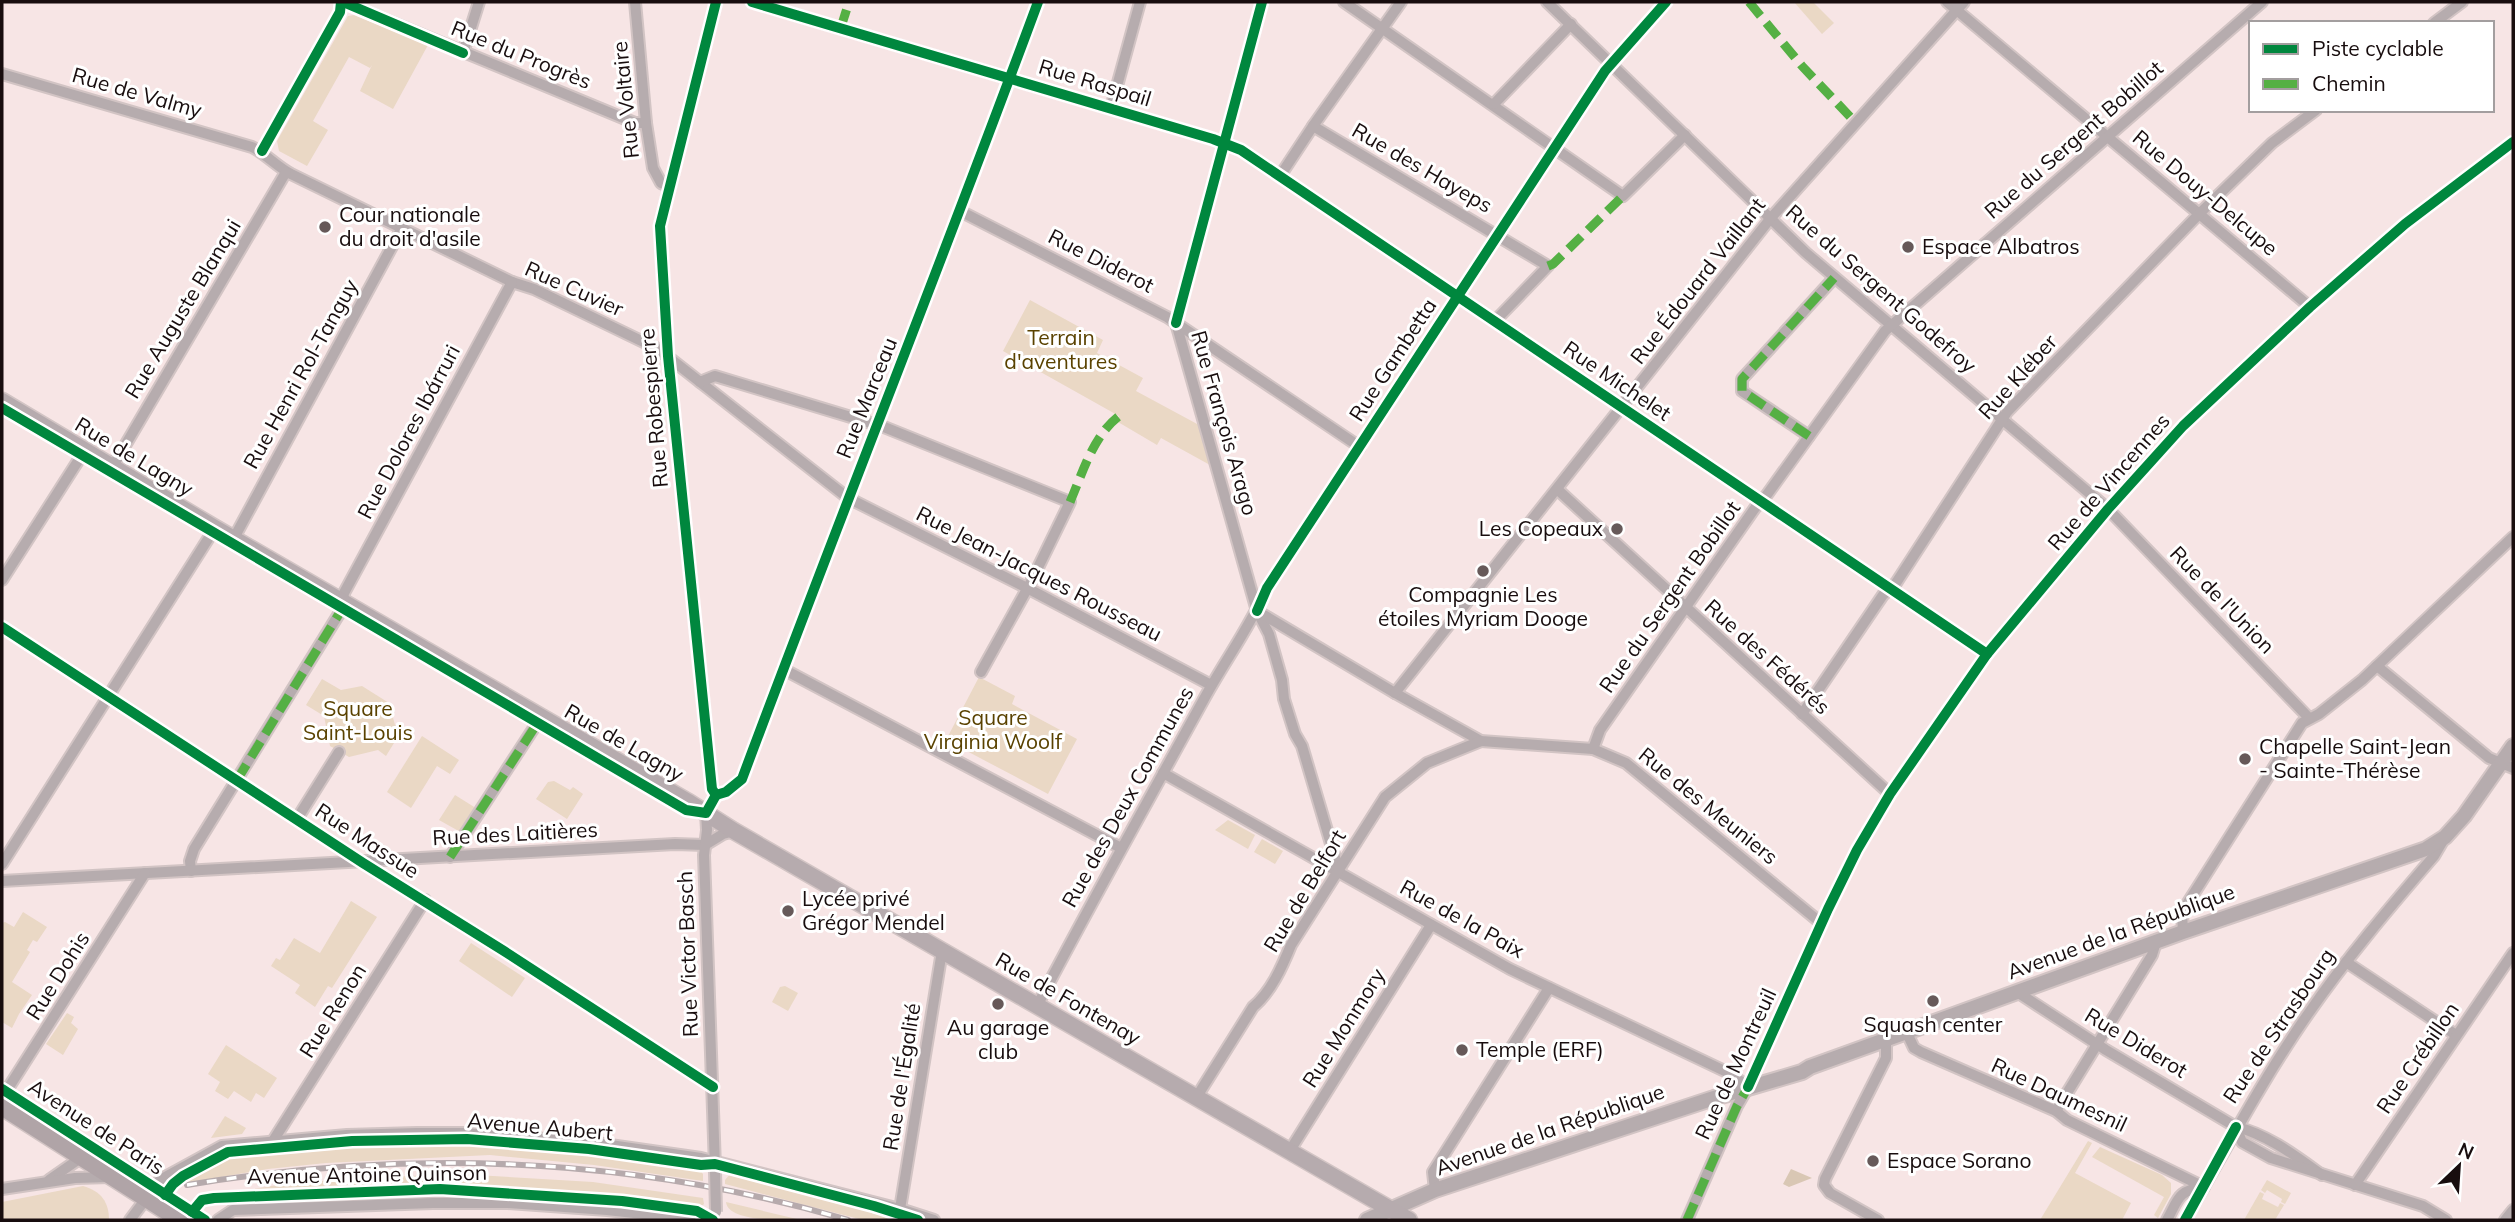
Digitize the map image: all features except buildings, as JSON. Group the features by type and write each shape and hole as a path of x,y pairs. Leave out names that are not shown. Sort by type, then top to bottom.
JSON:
{"main road":[{"name":"Rue de Lagny","path":"2,401 706,813"},
{"name":"Rue de Fontenay","path":"706,813 1409,1220"},
{"name":"Avenue de Paris","path":"2,1106 144,1200 181,1220"}],"street":[{"name":"Rue du Progrès","path":"342,2 635,122 646,123"},
{"path":"262,151 340,12 342,2"},
{"path":"463,53 479,2"},
{"name":"Rue Voltaire","path":"635,2 646,123 653,168 661,183 670,187"},
{"name":"Rue Robespierre","path":"716,2 660,226 668,356 700,684 712,789 716,795"},
{"name":"Rue Raspail","path":"752,2 1225,143"},
{"name":"Rue Marceau","path":"716,795 726,792 742,779 1038,2"},
{"path":"1111,108 1140,2"},
{"name":"Rue François Arago","path":"1262,2 1177,323 1258,611 1269,634 1282,680 1284,699 1302,747 1339,871"},
{"path":"1345,2 1623,196 1685,135"},
{"path":"1280,176 1312,126 1401,2"},
{"name":"Rue du Sergent Godefroy","path":"1547,2 1834,278 2108,509"},
{"name":"Rue Gambetta","path":"1258,611 1267,588 1554,148 1611,63 1666,2"},
{"name":"Rue Douy-Delcupe","path":"1947,2 1961,6 2107,136 2310,307"},
{"name":"Rue du Sergent Bobillot","path":"1593,749 1600,730 1760,502 1885,331 2262,2"},
{"path":"2437,21 2462,2"},
{"name":"Rue Édouard Vaillant","path":"1395,693 1770,219 1961,6"},
{"path":"1494,104 1570,24"},
{"name":"Rue de Valmy","path":"2,74 262,151"},
{"name":"Rue Kléber","path":"1802,714 1889,589 1896,583 2002,419 2199,214 2272,143 2313,112"},
{"name":"Rue des Hayeps","path":"1312,126 1548,265 1495,321"},
{"name":"Rue de Vincennes","path":"1821,923 1857,850 1890,794 1987,654 2108,509 2183,426 2310,307 2405,224 2513,142"},
{"name":"Rue Michelet","path":"1225,143 1241,150 1280,176 1987,654"},
{"name":"Rue Cuvier","path":"262,151 272,163 286,172 512,282 539,292 658,349 848,498"},
{"name":"Rue Auguste Blanqui","path":"113,466 286,172"},
{"name":"Rue Diderot","path":"960,211 1177,323 1360,447"},
{"name":"Rue Henri Rol-Tanguy","path":"234,538 402,228"},
{"path":"1809,436 1742,391 1742,379 1834,278"},
{"name":"Rue Dolores Ibárruri","path":"191,871 190,861 194,849 342,609 344,593 512,282"},
{"path":"700,382 715,376 877,425 1070,502 1062,523 981,672"},
{"path":"2,580 85,450"},
{"name":"Rue des Fédérés","path":"1558,490 1890,794"},
{"name":"Rue Jean-Jacques Rousseau","path":"848,498 1212,685"},
{"name":"Rue de l'Union","path":"2108,509 2309,718"},
{"path":"2,864 215,528"},
{"path":"2183,932 2182,912 2302,723 2319,714 2377,666 2513,537"},
{"name":"Rue des Deux Communes","path":"1037,1006 1212,685 1258,611"},
{"name":"Rue des Meuniers","path":"1258,611 1481,741 1593,749 1626,763 1821,923"},
{"name":"Rue Massue","path":"2,626 363,863 425,900 713,1087"},
{"path":"2377,666 2489,758 2507,766"},
{"path":"783,669 1121,848"},
{"path":"450,857 541,717"},
{"name":"Rue de Belfort","path":"1196,1098 1253,1007 1262,999 1291,945 1385,797 1427,763 1481,741"},
{"name":"Rue de Strasbourg","path":"2185,1220 2236,1127 2306,1017 2445,837 2507,766 2513,746"},
{"path":"297,819 339,752"},
{"name":"Rue de la Paix","path":"1163,773 1431,925 1549,988 1731,1073 1748,1087"},
{"path":"706,813 716,795"},
{"name":"Rue Victor Basch","path":"706,813 716,1216"},
{"name":"Rue des Laitières","path":"2,881 675,844 705,845 734,831"},
{"name":"Avenue de la République","path":"1367,1220 1436,1190 1782,1078 1906,1031 2417,851 2445,837"},
{"path":"2417,851 2425,866"},
{"name":"Rue Dohis","path":"2,1098 145,873"},
{"name":"Rue Renon","path":"273,1142 425,900"},
{"name":"Rue de Montreuil","path":"1687,1220 1821,923"},
{"name":"Rue Monmory","path":"1289,1152 1431,925"},
{"path":"2056,1111 2152,955 2156,942"},
{"name":"Rue de l'Égalité","path":"900,1209 942,951"},
{"name":"Rue Crébillon","path":"2355,1185 2513,953"},
{"path":"2346,962 2456,1035"},
{"path":"1436,1190 1433,1172 1549,988"},
{"name":"Rue Diderot","path":"2017,992 2236,1127 2242,1142 2262,1153 2322,1175 2423,1206 2446,1220"},
{"name":"Rue Daumesnil","path":"1906,1031 1914,1048 1921,1052 2056,1111 2067,1120 2204,1186"},
{"path":"1878,1220 1830,1193 1824,1185 1886,1058 1885,1039"},
{"name":"Avenue Aubert","path":"130,1220 160,1180 222,1146 347,1135 462,1133 589,1142 715,1166 900,1209 934,1220"},
{"path":"47,1181 82,1157"},
{"path":"2,1189 47,1181 113,1177"},
{"path":"2167,1220 2182,1193 2187,1189 2204,1186"},
{"name":"Avenue Antoine Quinson","path":"218,1220 233,1210 433,1203 508,1203 697,1220"},
{"path":"2505,1220 2513,1210"}],"green space":[{"path":"1794,2 1813,2 1834,23 1822,34"},
{"path":"354,15 428,45 393,109 360,91 372,65 370,68 349,57 313,121 328,130 307,166 279,151 277,141 348,16"},
{"name":"Terrain d'aventures","path":"1030,300 1103,340 1097,353 1143,378 1136,391 1199,425 1210,465 1161,438 1157,445 1118,422 1119,416 1003,351"},
{"name":"Square Virginia Woolf","path":"979,677 1015,696 1012,704 1077,739 1048,794 946,740"},
{"name":"Square Saint-Louis","path":"322,679 341,690 362,686 389,703 395,725 402,730 386,756 378,750 349,757 330,746 324,716 306,705"},
{"path":"422,736 459,760 450,774 437,766 411,808 387,792"},
{"path":"554,781 570,790 573,787 583,794 567,819 536,799 548,782"},
{"path":"455,795 479,810 464,834 439,820"},
{"path":"1228,820 1255,835 1248,849 1215,830"},
{"path":"1262,839 1283,851 1275,864 1254,852"},
{"path":"351,901 377,917 332,988 328,986 315,1007 295,993 300,985 271,966 276,958 280,960 294,938 320,953"},
{"path":"23,912 47,927 37,942 33,940 27,950 30,952 12,982 32,995 12,1028 2,1022 2,923 14,927"},
{"path":"471,943 525,978 512,997 459,961"},
{"path":"785,986 798,993 788,1011 772,1002 780,987"},
{"path":"67,1013 74,1017 71,1023 78,1029 63,1055 46,1044"},
{"path":"226,1045 277,1078 264,1098 256,1093 251,1102 234,1091 228,1099 215,1091 220,1082 208,1074"},
{"path":"225,1116 246,1128 242,1134 211,1138"},
{"path":"409,1141 517,1146 661,1162 697,1167 703,1174 703,1181 594,1165 490,1155 326,1163 268,1169 187,1183 187,1177 228,1154"},
{"path":"2088,1141 2092,1143 2075,1173 2131,1203 2122,1220 2040,1220"},
{"path":"2100,1147 2162,1175 2171,1183 2171,1194 2158,1218 2154,1215 2164,1197 2092,1157"},
{"path":"731,1173 875,1213 891,1220 863,1220 725,1184"},
{"path":"459,1174 593,1182 703,1198 704,1204 698,1209 529,1191 428,1191 282,1200 202,1198 289,1183 290,1186 359,1178"},
{"path":"2267,1180 2291,1193 2285,1204 2281,1202 2282,1199 2267,1190 2265,1193 2261,1190"},
{"path":"83,1186 103,1198 109,1220 2,1220 2,1202"},
{"path":"2260,1192 2264,1194 2262,1199 2278,1207 2280,1203 2284,1205 2275,1220 2244,1220"},
{"path":"726,1202 801,1220 770,1220 746,1216 729,1209"}],"shaded area":[{"path":"1791,1169 1812,1178 1789,1187 1783,1184"}],"railway":[{"path":"187,1185 271,1173 354,1166 437,1163 520,1165 602,1171 684,1182 848,1220"}],"marked path":[{"path":"841,27 849,2"},
{"path":"1749,2 1802,66 1856,123"},
{"path":"1548,266 1623,196"},
{"path":"1809,436 1742,391 1742,379 1834,278"},
{"path":"1070,502 1095,444 1119,416"},
{"path":"237,780 342,609 343,601"},
{"path":"450,857 540,719"},
{"path":"1687,1220 1748,1087"}],"cycle path":[{"path":"262,151 340,12 341,2"},
{"path":"343,2 463,53"},
{"path":"716,2 660,226 668,356 712,789 716,795"},
{"path":"752,2 1213,139 1241,150 1987,654"},
{"path":"716,795 726,792 742,779 1038,2"},
{"path":"1176,323 1262,2"},
{"path":"1257,611 1267,588 1605,71 1666,2"},
{"path":"1748,1087 1857,850 1890,794 1987,654 2108,509 2183,426 2310,307 2405,224 2513,142"},
{"path":"2,408 686,810 706,813 716,795"},
{"path":"2,627 713,1087"},
{"path":"2,1089 205,1220"},
{"path":"2185,1220 2236,1127"},
{"path":"165,1195 183,1176 228,1152 352,1141 467,1139 589,1149 701,1165 715,1164 918,1220"},
{"path":"192,1212 202,1200 214,1198 440,1189 622,1201 697,1211 713,1220"}],"place":[{"name":"Cour nationale du droit d'asile","path":"325,227"},
{"name":"Espace Albatros","path":"1908,247"},
{"name":"Les Copeaux","path":"1617,529"},
{"name":"Compagnie Les étoiles Myriam Dooge","path":"1483,571"},
{"name":"Chapelle Saint-Jean - Sainte-Thérèse","path":"2245,759"},
{"name":"Lycée privé Grégor Mendel","path":"788,911"},
{"name":"Squash center","path":"1933,1001"},
{"name":"Au garage club","path":"998,1004"},
{"name":"Temple (ERF)","path":"1462,1050"},
{"name":"Espace Sorano","path":"1873,1161"}]}
